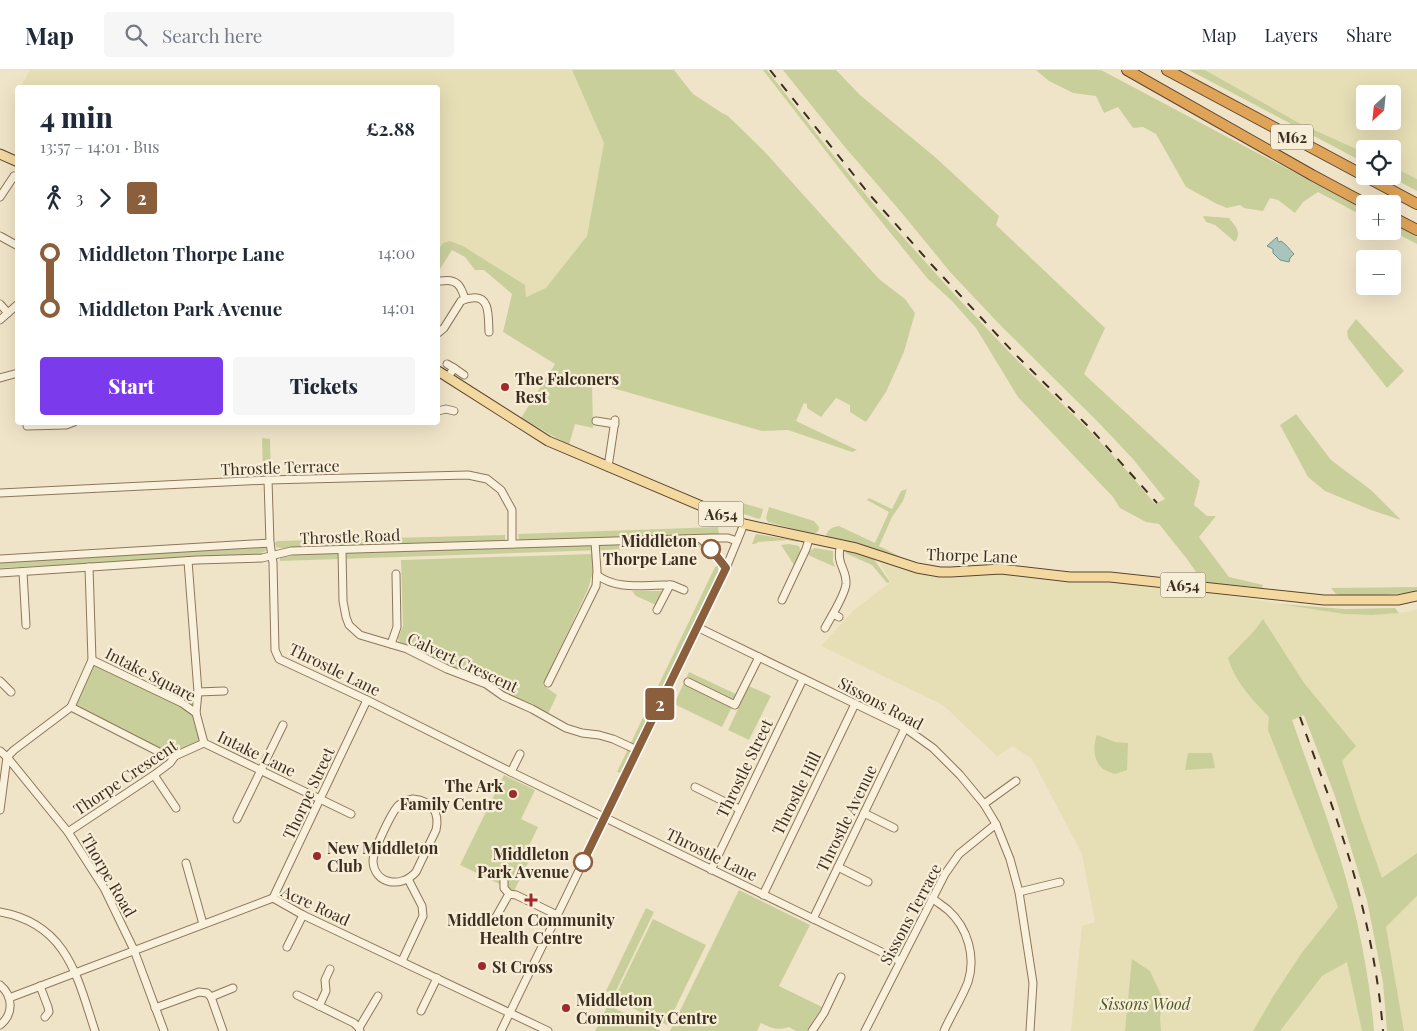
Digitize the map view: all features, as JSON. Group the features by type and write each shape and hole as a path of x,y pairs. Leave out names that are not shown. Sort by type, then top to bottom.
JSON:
{"highway":[{"name":"M62","path":"1127,70 1356,199"},
{"name":"M62","path":"1167,70 1417,204"},
{"path":"1401,222 1417,230"}],"main road":[{"path":"0,154 15,161"},
{"name":"A654","path":"440,372 448,377"},
{"name":"Thorpe Lane","path":"448,377 548,441 744,524 841,544 871,552 916,568 940,572 1001,569 1070,577 1120,578 1324,600 1398,600 1417,596"}],"street":[{"path":"0,197 14,176"},
{"path":"0,236 15,244"},
{"path":"441,281 448,280 459,285 462,288 465,299"},
{"path":"440,331 444,328 458,304 465,299 477,297 483,299 486,303 489,332"},
{"path":"0,304 8,313"},
{"path":"0,320 15,307"},
{"path":"448,377 450,366 464,374"},
{"path":"1,376 15,374"},
{"path":"440,410 446,409 454,412"},
{"path":"596,421 615,422 608,467"},
{"path":"27,426 66,425"},
{"name":"Throstle Terrace","path":"0,493 268,480 468,474 487,480 501,490 512,510 512,544"},
{"name":"Throstle Lane","path":"268,480 275,650 279,659 367,700 900,961"},
{"path":"501,1031 726,568 744,524"},
{"path":"701,538 726,568"},
{"name":"Throstle Road","path":"0,573 262,558 291,552 701,538 728,538 737,541"},
{"path":"782,600 806,549 809,538"},
{"path":"548,683 596,586 596,542"},
{"path":"0,559 270,543"},
{"path":"825,628 836,615 846,583 838,557 841,544"},
{"name":"Calvert Crescent","path":"342,550 343,601 346,617 349,625 360,635 407,649 447,669 486,684 503,696 532,708 566,728 582,733 613,738 638,750"},
{"path":"188,561 198,692 196,713 204,743"},
{"path":"0,810 7,757 71,707 92,660 89,567"},
{"path":"23,572 26,625"},
{"path":"391,644 398,627 396,574"},
{"path":"597,575 605,582 617,586 670,585 684,590"},
{"path":"657,610 670,585"},
{"name":"Sissons Road","path":"697,627 905,728 933,748 960,775 984,804 996,824 1010,859 1019,892 1033,983 1030,1031"},
{"path":"688,682 735,705 759,657"},
{"name":"Intake Square","path":"92,660 182,703 196,713"},
{"name":"Throstle Street","path":"711,870 803,679"},
{"path":"0,681 11,692"},
{"path":"198,692 224,691"},
{"name":"Thorpe Street","path":"274,898 367,700"},
{"name":"Throstle Hill","path":"763,895 855,704"},
{"path":"71,707 161,753 175,756"},
{"path":"237,819 282,724"},
{"name":"Throstle Avenue","path":"813,919 905,728"},
{"name":"Intake Lane","path":"204,743 351,814"},
{"name":"Thorpe Crescent","path":"68,832 154,775 175,756 190,751 204,743"},
{"name":"Thorpe Road","path":"0,751 7,757 68,832 104,888 134,950 164,1031"},
{"path":"511,772 520,754"},
{"path":"154,775 176,808"},
{"path":"984,804 1016,781"},
{"path":"695,787 740,809"},
{"path":"413,799 428,803 437,815 438,823 416,872 408,879 397,883 389,882 382,878 377,873 373,859 394,811 399,805 413,799"},
{"path":"864,813 894,828"},
{"name":"Sissons Terrace","path":"865,1031 945,874 959,854 996,824"},
{"path":"186,863 203,924"},
{"path":"838,867 868,882"},
{"path":"402,960 423,916 422,906 408,879"},
{"path":"504,881 504,888 509,894 516,895 558,915"},
{"path":"1019,892 1060,882"},
{"path":"481,920 490,922 496,917 509,894"},
{"name":"Acre Road","path":"10,998 274,898 304,915 548,1031"},
{"path":"932,898 949,911 962,926 969,944 972,964 968,982 944,1031"},
{"path":"0,912 22,918 43,930 62,948 76,973 95,1031"},
{"path":"287,947 304,915"},
{"path":"319,1006 326,991 325,980 330,969"},
{"path":"812,1031 824,1013 840,977"},
{"path":"422,1011 437,978"},
{"path":"0,985 10,998 10,1012 6,1020 0,1025"},
{"path":"40,986 49,1012 45,1017"},
{"path":"211,997 233,988"},
{"path":"155,1008 200,992 208,993 223,1031"},
{"path":"297,995 354,1023 360,1029 378,996"}],"green space":[{"path":"30,70 572,70 604,143 587,236 546,289 525,297 525,285 463,246 450,241 443,243 440,247 440,85 22,85"},
{"path":"572,70 674,70 693,94 728,116 764,151 879,279 905,299 915,313 904,352 886,392 866,422 850,412 850,405 836,398 821,417 807,408 807,404 804,403 796,421 857,450 852,452 788,430 762,431 592,382 593,428 575,424 569,445 521,418 555,364 503,332 512,294 484,270 475,270 465,257 452,250 440,269 440,247 443,243 450,241 463,246 525,285 526,297 546,288 587,236 604,143"},
{"path":"763,70 767,70 876,207 956,296 1013,356 1090,431 1155,504 1165,499 1133,459 1099,423 1002,327 951,273 783,70 836,70 860,95 935,157 999,216 996,225 1105,328 1084,374 1200,481 1194,505 1207,516 1216,516 1199,537 1229,577 1263,585 1262,588 1203,582 1159,524 1146,522 1120,508 1113,497 1018,397 976,328 952,301 927,278"},
{"path":"1036,70 1101,70 1356,205 1356,212 1318,192 1303,202 1295,213 1278,200 1270,198 1263,211 1244,208 1240,205 1227,208 1217,204 1186,187 1156,134 1143,127 1133,128 1118,107 1104,113 1096,96 1073,93 1049,81"},
{"path":"1189,70 1205,70 1299,123 1356,149 1356,158"},
{"path":"1205,70 1417,70 1417,179 1401,171 1401,140 1356,140 1356,149 1299,123"},
{"path":"1401,171 1417,179 1417,191 1401,182"},
{"path":"1203,216 1229,218 1238,232 1235,242 1215,225 1206,222"},
{"path":"1401,228 1417,237 1417,244 1401,236"},
{"path":"1356,319 1404,371 1387,388 1348,338 1347,331"},
{"path":"1296,414 1331,460 1371,490 1401,520 1325,491 1308,477 1280,425"},
{"path":"262,438 270,439 271,475 263,476"},
{"path":"907,489 903,501 892,517 879,546 901,557 826,537 829,530 839,526 875,543 889,512 867,500 869,498 892,509 901,491"},
{"path":"742,503 763,509 761,517 759,519 741,513"},
{"path":"769,507 814,521 819,527 818,530 812,534 768,522 766,518"},
{"path":"718,527 719,534 519,540 518,534"},
{"path":"756,534 798,542 787,540 752,544"},
{"path":"505,535 504,541 280,548 276,547 275,543 277,541"},
{"path":"697,541 703,547 649,549 649,545 661,542"},
{"path":"626,543 632,545 632,549 280,561 280,558 301,554"},
{"path":"781,545 799,546 800,549 799,556 794,565"},
{"path":"266,546 264,552 250,555 0,568 0,563 3,561"},
{"path":"815,548 833,551 835,567 808,555"},
{"path":"849,551 873,558 890,582 887,583 872,565 845,553"},
{"path":"592,554 593,572 588,589 543,685 557,695 548,714 504,692 491,682 450,667 400,643 398,638 403,626 401,560"},
{"path":"878,559 920,574 951,578 995,573 1074,581 1113,581 1232,596 1344,614 1372,615 1407,612 1417,609 1417,1031 1388,1031 1383,982 1367,900 1335,796 1304,715 1292,720 1338,852 1357,921 1370,993 1374,1031 1071,1031 1082,926 1095,922 1082,854 1032,759 1013,746 997,756 943,705 821,646 854,610 891,582"},
{"path":"718,566 718,575 623,773 617,772 715,567"},
{"path":"1417,587 1417,592 1370,596 1339,595 1331,588"},
{"path":"632,591 663,591 656,605 636,596"},
{"path":"1280,604 1344,609 1395,608 1399,613 1372,615 1344,614"},
{"path":"1263,619 1304,683 1356,746 1342,761 1382,878 1417,853 1417,896 1386,927 1404,1031 1387,1031 1383,982 1367,900 1335,796 1304,715 1292,720 1328,820 1351,896 1365,963 1374,1031 1362,1031 1347,962 1322,976 1280,1031 1253,1031 1301,954 1338,907 1268,730 1269,717 1250,697 1235,675 1228,658"},
{"path":"92,660 196,713 204,743 175,756 71,707"},
{"path":"689,672 738,695 722,727 674,704"},
{"path":"749,686 771,696 749,740 728,730"},
{"path":"1097,735 1115,742 1128,743 1127,770 1115,774 1100,766 1094,751"},
{"path":"1188,753 1212,753 1215,768 1185,770"},
{"path":"504,775 535,790 521,819 538,827 527,850 533,853 514,891 460,865"},
{"path":"739,890 810,925 779,986 822,1007 807,1031 796,1031 789,1027 775,1028 761,1023 757,1031 670,1031"},
{"path":"646,908 654,912 614,995 606,991"},
{"path":"653,919 706,945 667,1025 614,999"},
{"name":"Sissons Wood","path":"1132,959 1150,971 1163,999 1160,1018 1161,1031 1125,1031"},
{"path":"608,1005 661,1031 595,1031"}],"water":[{"path":"1277,237 1279,242 1281,241 1294,254 1289,262 1280,260 1273,253 1273,249 1267,246"}],"railway":[{"path":"770,70 869,194 931,264 1015,354 1090,428 1157,503"},
{"path":"1300,717 1337,819 1356,882 1373,956 1383,1031"}],"bus line":[{"name":"2","path":"583,862 726,568 711,549"}],"place":[{"name":"The Falconers Rest","path":"505,387"},
{"name":"Middleton Thorpe Lane","path":"711,549"},
{"name":"The Ark Family Centre","path":"513,794"},
{"name":"New Middleton Club","path":"317,856"},
{"name":"Middleton Park Avenue","path":"583,862"},
{"name":"Middleton Community Health Centre","path":"531,900"},
{"name":"St Cross","path":"482,966"},
{"name":"Middleton Community Centre","path":"566,1008"}]}
